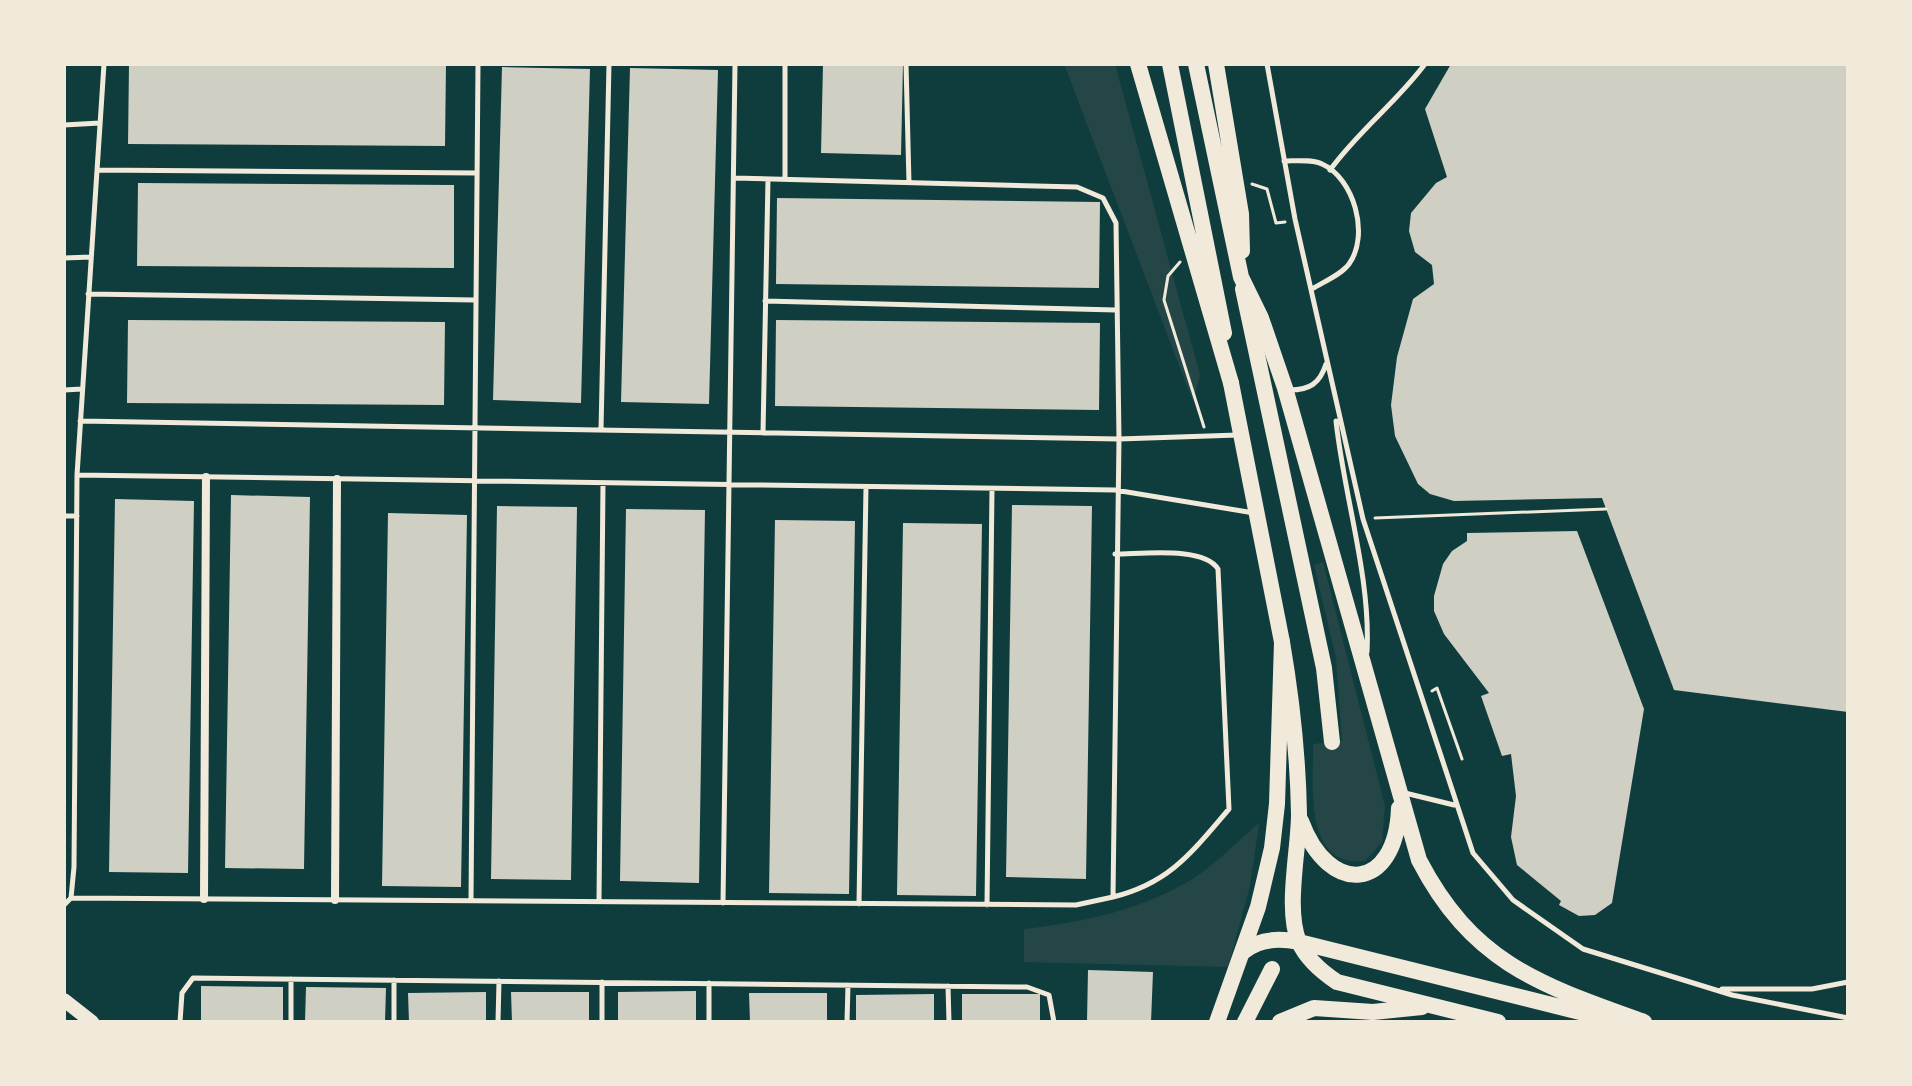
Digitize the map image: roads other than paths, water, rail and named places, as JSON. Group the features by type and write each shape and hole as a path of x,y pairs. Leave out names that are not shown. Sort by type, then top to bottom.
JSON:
{"main road":[{"path":"1138,64 1231,383"},
{"path":"1170,64 1219,301 1239,434 1295,719 1299,816 1295,911 1299,942 1322,972 1337,982 1498,1022"},
{"path":"1196,64 1324,668 1332,742"},
{"path":"1216,64 1241,214 1241,277 1261,318 1285,388 1419,860 1446,905 1467,931 1524,974 1644,1022"},
{"path":"1217,1022 1243,952 1272,848 1277,804 1282,642"},
{"path":"1299,816 1320,858 1351,876 1365,875 1384,863 1390,854 1400,792"},
{"path":"1243,952 1251,945 1269,940 1299,942 1629,1022"},
{"path":"1245,1022 1272,969"},
{"path":"1280,1022 1314,1008 1385,1012 1432,1005"}],"street":[{"path":"204,899 206,477"},
{"path":"335,900 337,479"},
{"path":"64,1000 92,1022"}],"lane":[{"path":"64,905 71,898 74,867 77,475 104,64"},
{"path":"471,901 478,64"},
{"path":"601,430 609,64"},
{"path":"723,903 735,64"},
{"path":"785,64 785,179"},
{"path":"906,64 909,183"},
{"path":"1267,64 1295,219 1363,519 1424,695 1455,805 1473,853 1513,900 1583,949 1712,988 1848,1021"},
{"path":"1330,170 1355,135 1395,102 1425,64"},
{"path":"64,125 100,123"},
{"path":"1284,161 1322,163 1344,181 1355,205 1357,241 1349,264 1312,289"},
{"path":"97,170 477,173"},
{"path":"734,178 1077,187 1103,198 1116,223 1119,439 1115,490 1113,897"},
{"path":"763,433 768,179"},
{"path":"64,258 91,257"},
{"path":"88,294 476,300"},
{"path":"765,301 1117,310"},
{"path":"1285,388 1305,390 1316,383 1327,363"},
{"path":"64,390 82,389"},
{"path":"1334,399 1346,497 1365,592 1366,669"},
{"path":"80,421 1119,439 1207,438 1239,434"},
{"path":"77,475 1115,490 1257,514"},
{"path":"599,902 603,483"},
{"path":"859,904 866,487"},
{"path":"987,905 992,489"},
{"path":"64,516 77,516"},
{"path":"71,898 1076,905 1143,888 1178,867 1229,809 1218,569 1211,559 1198,554 1115,554"},
{"path":"1400,792 1455,805"},
{"path":"180,1022 182,993 193,978 1027,987 1049,995 1054,1022"},
{"path":"291,979 291,1022"},
{"path":"394,980 394,1022"},
{"path":"498,1022 499,981"},
{"path":"602,982 602,1022"},
{"path":"1712,988 1812,989 1848,982"},
{"path":"709,983 709,1022"},
{"path":"847,1022 848,985"},
{"path":"948,986 949,1022"}]}
